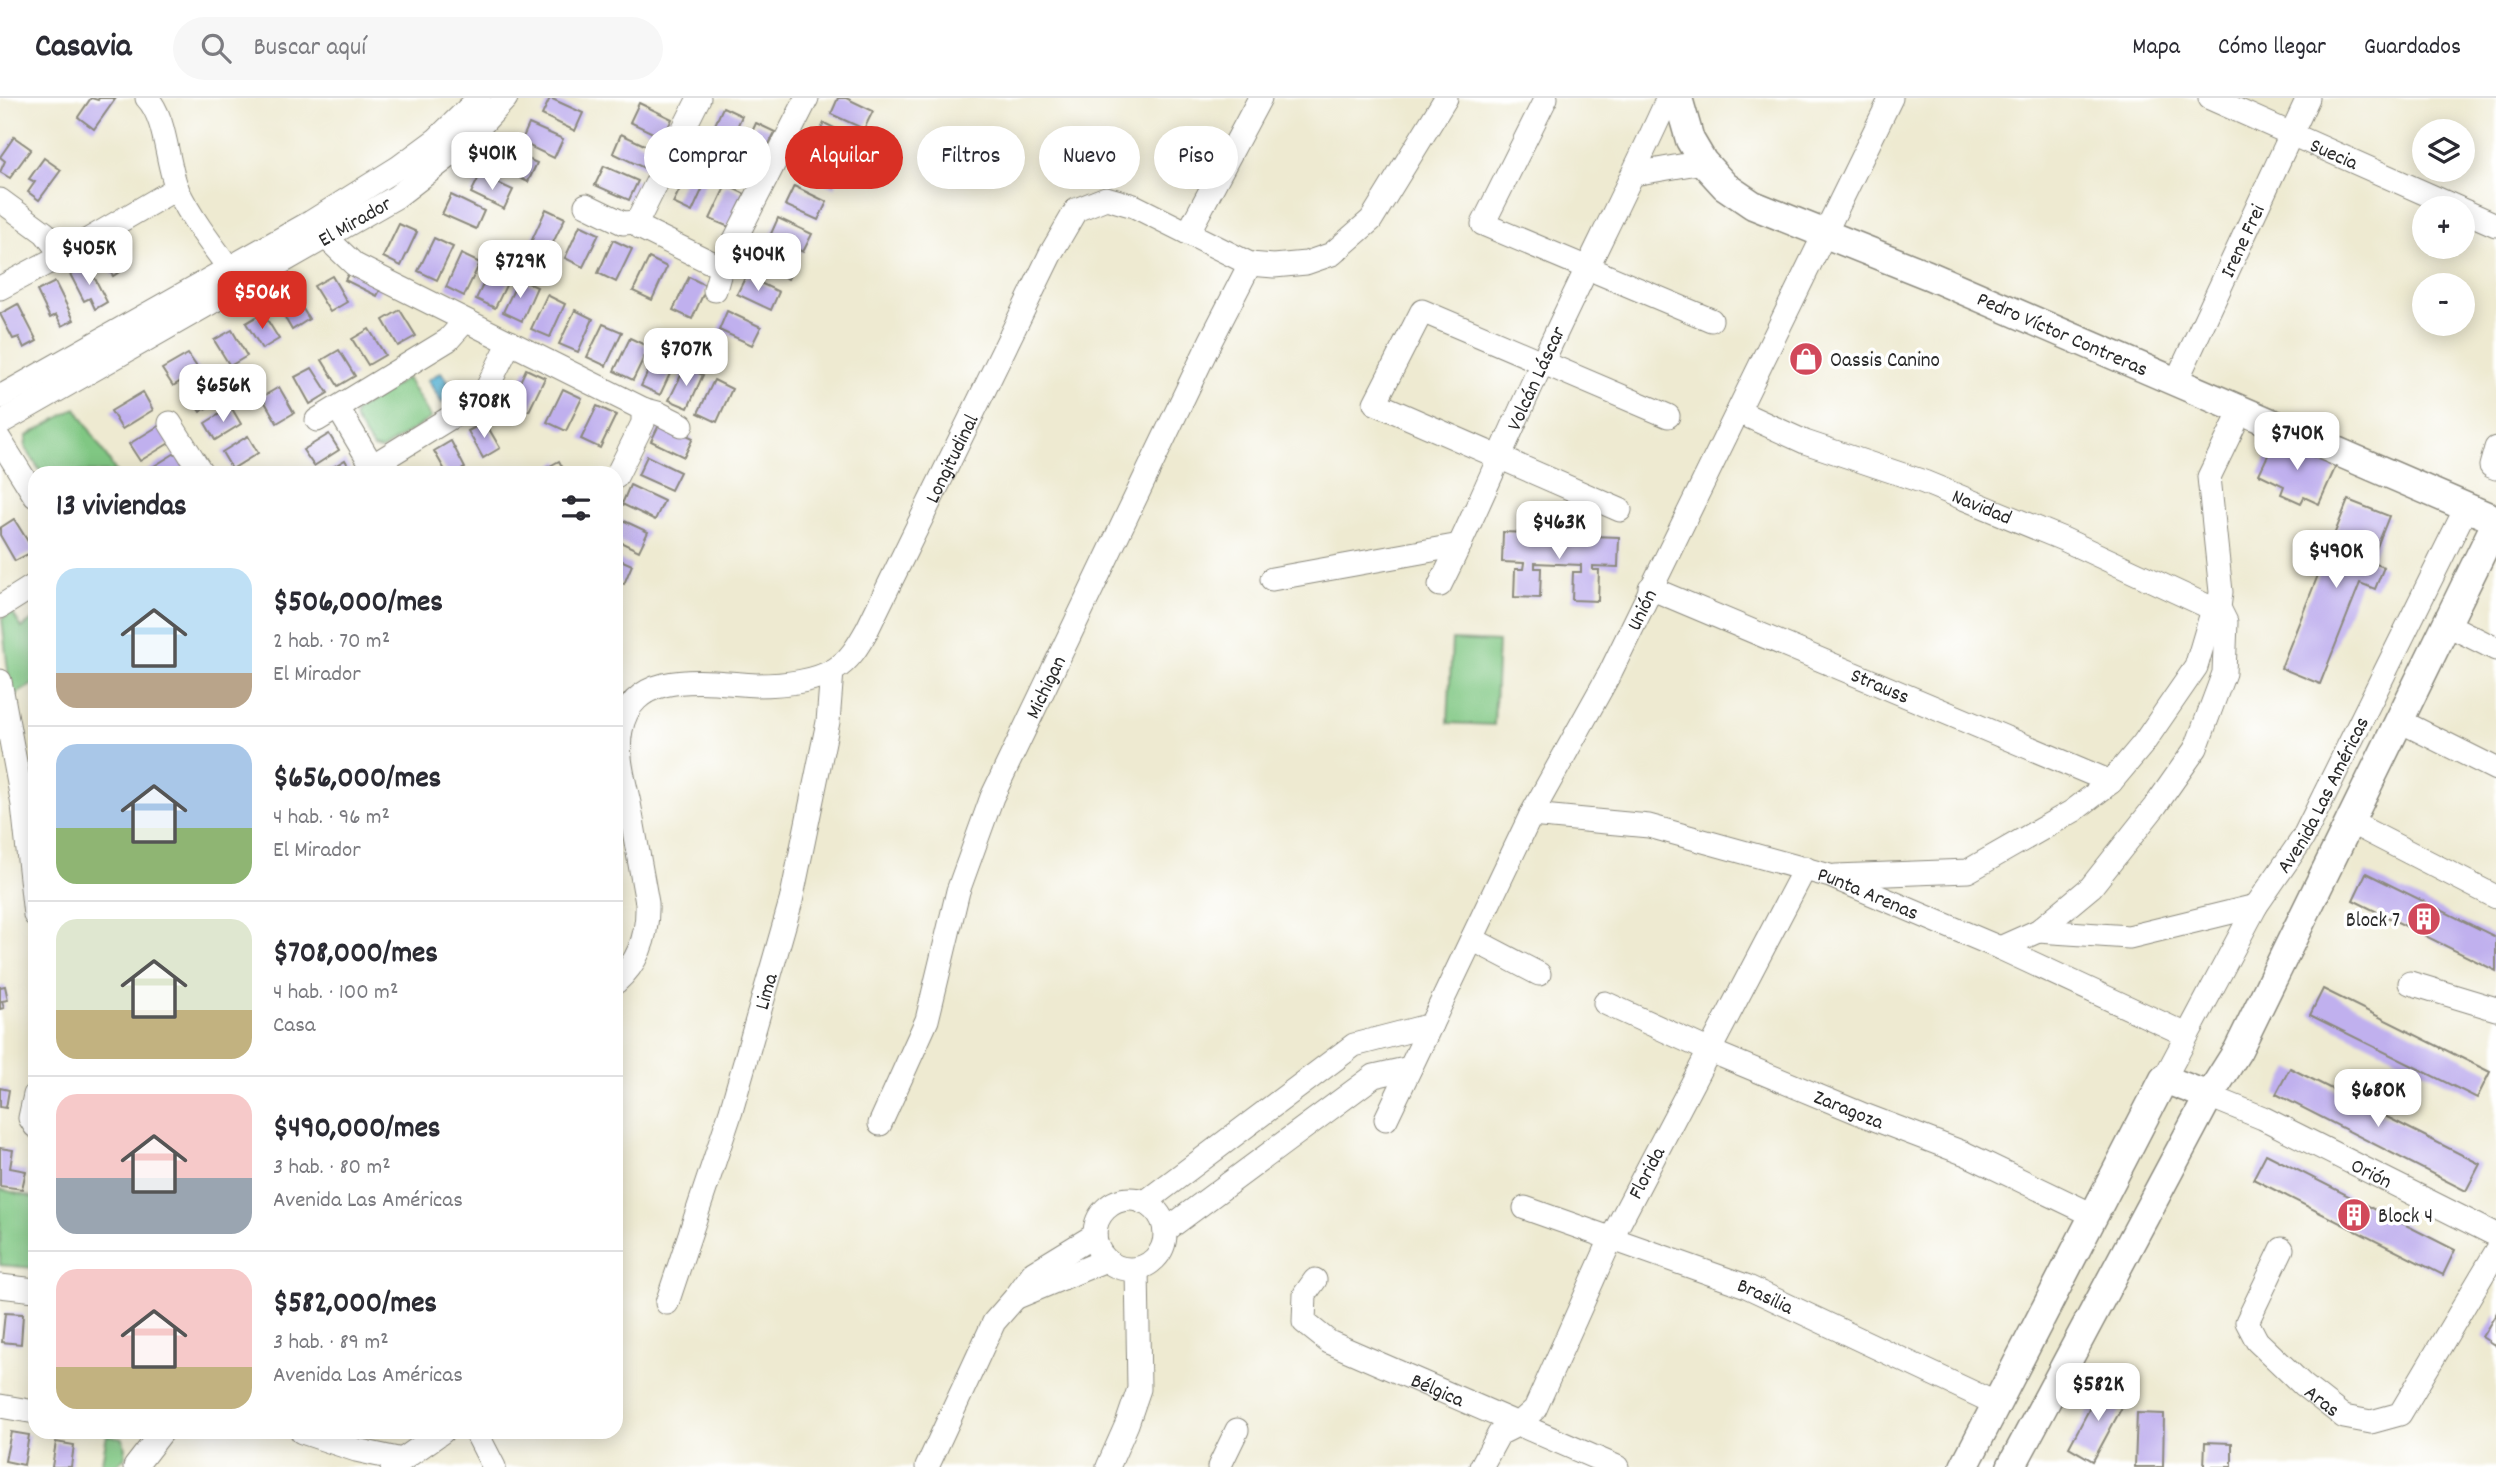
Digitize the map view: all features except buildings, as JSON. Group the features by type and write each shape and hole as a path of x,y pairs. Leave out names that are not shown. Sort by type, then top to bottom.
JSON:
{"street":[{"path":"147,98 153,104 158,118 177,188 229,268"},
{"name":"El Mirador","path":"0,423 318,230 437,139 479,98"},
{"name":"El Mirador","path":"0,397 229,268 396,197 436,168 484,125 506,98"},
{"path":"637,222 699,98"},
{"path":"715,290 722,265 807,98"},
{"path":"1188,233 1260,98"},
{"name":"Longitudinal","path":"623,724 631,706 653,686 697,680 759,685 801,681 832,671 850,658 867,630 1051,253 1076,210 1106,198 1134,206 1250,264 1306,263 1332,254 1371,220 1446,98"},
{"path":"1546,98 1483,225 1711,320"},
{"name":"Unión","path":"1386,1119 1531,816 1610,673 1891,98"},
{"name":"Suecia","path":"2210,98 2431,196"},
{"name":"Irene Frei","path":"2176,382 2308,98"},
{"name":"Volcán Láscar","path":"1440,585 1586,269 1634,174 1681,101"},
{"name":"Pedro Víctor Contreras","path":"1681,101 1690,140 1703,162 1725,186 1745,201 1928,275 2467,506 2495,527"},
{"path":"1634,174 1703,162"},
{"path":"0,288 177,188"},
{"path":"0,200 45,233 62,255"},
{"path":"586,205 623,223 637,222"},
{"name":"Suecia","path":"2475,216 2496,225"},
{"path":"637,222 640,228 712,263 722,265"},
{"path":"318,230 355,265 643,409 659,413 682,425"},
{"name":"Michigan","path":"880,1124 927,1020 958,891 992,797 1250,264"},
{"path":"1620,510 1376,403 1422,310 1668,416"},
{"path":"317,420 448,340 465,321"},
{"path":"379,466 482,398 510,342"},
{"path":"338,408 372,466"},
{"path":"622,466 643,423 643,409"},
{"path":"2000,948 2038,931 2091,887 2156,805 2196,748 2224,673 2226,622 2219,608 2221,592 2209,477 2241,411"},
{"name":"Navidad","path":"1739,412 1805,442 1924,482 2063,539 2207,607 2219,608"},
{"path":"170,423 197,466"},
{"path":"0,440 28,485"},
{"path":"2496,448 2491,466 2496,468"},
{"name":"Avenida Las Américas","path":"1964,1467 2256,906 2304,838 2467,506"},
{"name":"Avenida Las Américas","path":"2011,1467 2208,1096 2238,1050 2348,821 2495,527"},
{"path":"1272,579 1460,545"},
{"name":"Strauss","path":"1650,588 2111,782"},
{"path":"0,607 28,589"},
{"path":"1830,876 1968,871 2073,811 2111,782 2143,744 2196,667 2211,616 2219,608"},
{"path":"2446,624 2496,649"},
{"name":"Lima","path":"667,1303 731,1111 791,901 828,722 832,671"},
{"path":"0,681 28,810"},
{"path":"2399,720 2496,769"},
{"name":"Longitudinal","path":"623,772 648,903 648,924 642,946 630,970 623,976"},
{"name":"Punta Arenas","path":"1531,816 1649,826 1830,876 2000,948 2187,1035"},
{"path":"2348,821 2496,897"},
{"name":"Florida","path":"1481,1467 1499,1434 1517,1425 1535,1409 1612,1239 1805,868"},
{"path":"2038,931 2129,937 2256,906"},
{"path":"1472,939 1539,974"},
{"path":"2410,983 2496,1009"},
{"name":"Zaragoza","path":"1605,1003 1710,1051 1931,1143 1966,1154 2093,1215"},
{"path":"1144,1203 1354,1045 1431,1025"},
{"path":"1354,1045 1374,1076"},
{"path":"1165,1231 1374,1076 1410,1068"},
{"path":"2164,1079 2208,1096"},
{"name":"Orión","path":"2208,1096 2263,1118 2496,1235"},
{"path":"1276,1104 1298,1132"},
{"path":"1135,1199 1153,1206 1165,1223 1165,1231 1165,1243 1155,1260 1137,1269 1121,1269 1106,1260 1098,1248 1095,1235 1100,1215 1115,1202 1135,1199"},
{"name":"Brasilia","path":"1525,1208 1746,1286 1997,1404"},
{"path":"927,1467 994,1322 1033,1273 1095,1235"},
{"name":"Aras","path":"2282,1249 2247,1322 2257,1341 2302,1385 2344,1417 2371,1422 2400,1414 2496,1252"},
{"path":"1015,1298 1106,1260"},
{"path":"1108,1467 1139,1389 1137,1269"},
{"name":"Bélgica","path":"1315,1280 1305,1294 1304,1322 1329,1342 1617,1467"},
{"path":"0,1286 28,1289"},
{"path":"0,1406 28,1411"},
{"path":"1219,1467 1237,1430"},
{"path":"135,1467 153,1439"},
{"path":"323,1439 397,1463 432,1439"},
{"path":"480,1439 494,1467"}],"green space":[{"path":"407,378 431,418 381,450 373,448 354,418 356,411"},
{"path":"76,408 112,466 37,466 25,447 27,436"},
{"path":"12,612 22,628 28,623 28,687 11,697 2,619"},
{"path":"1452,640 1498,642 1494,725 1448,723"},
{"path":"0,1189 28,1196 28,1267 0,1265"},
{"path":"106,1439 123,1439 126,1456 115,1467 101,1467"}],"water":[{"path":"441,372 456,394 442,403 428,380"}],"place":[{"name":"Oassis Canino","path":"1806,359"},
{"name":"Block 7","path":"2424,919"},
{"name":"Block 4","path":"2354,1215"}]}
